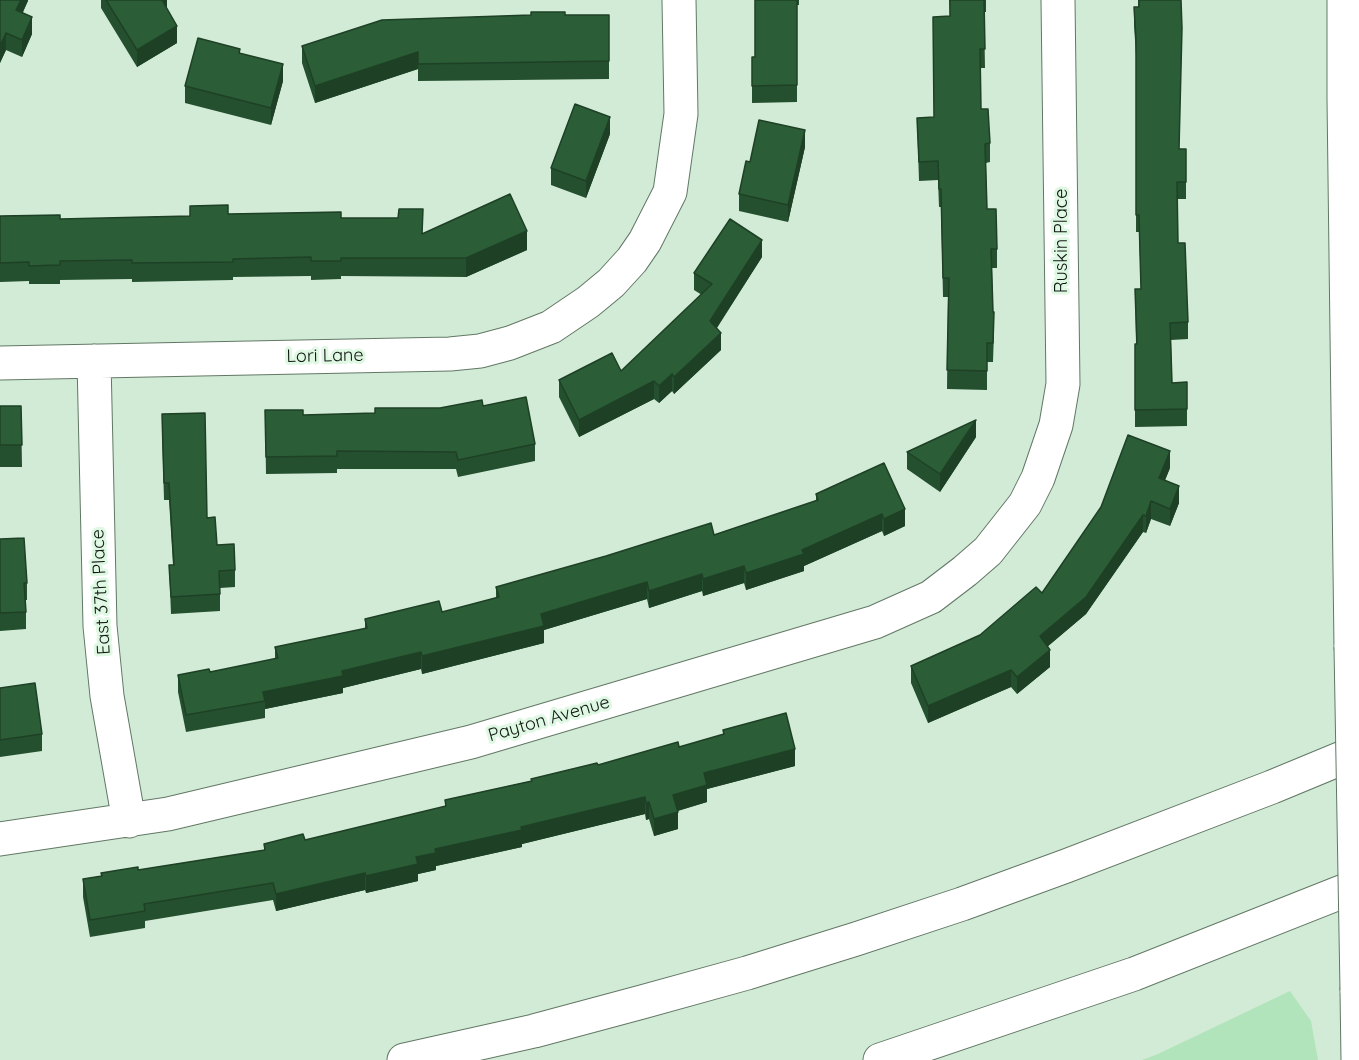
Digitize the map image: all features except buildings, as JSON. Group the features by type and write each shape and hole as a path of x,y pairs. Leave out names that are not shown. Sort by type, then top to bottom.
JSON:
{"main road":[{"name":"Lori Lane","path":"0,363 450,354 480,351 510,343 551,327 611,283 645,241 670,192 681,114 679,0"},
{"name":"Ruskin Place","path":"1038,478 1056,425 1063,384 1058,0"},
{"path":"1344,0 1358,1060"},
{"name":"East 37th Place","path":"94,361 100,626 107,696 129,821"},
{"name":"Payton Avenue","path":"0,840 129,821 471,742 875,622 931,597 977,561 1025,504 1038,478"},
{"path":"404,1060 642,1002 747,973 867,935 962,904 1066,866 1359,751"},
{"path":"880,1060 1134,974 1359,885"}],"green space":[{"path":"1290,991 1311,1021 1318,1060 1142,1060 1158,1054"}]}
